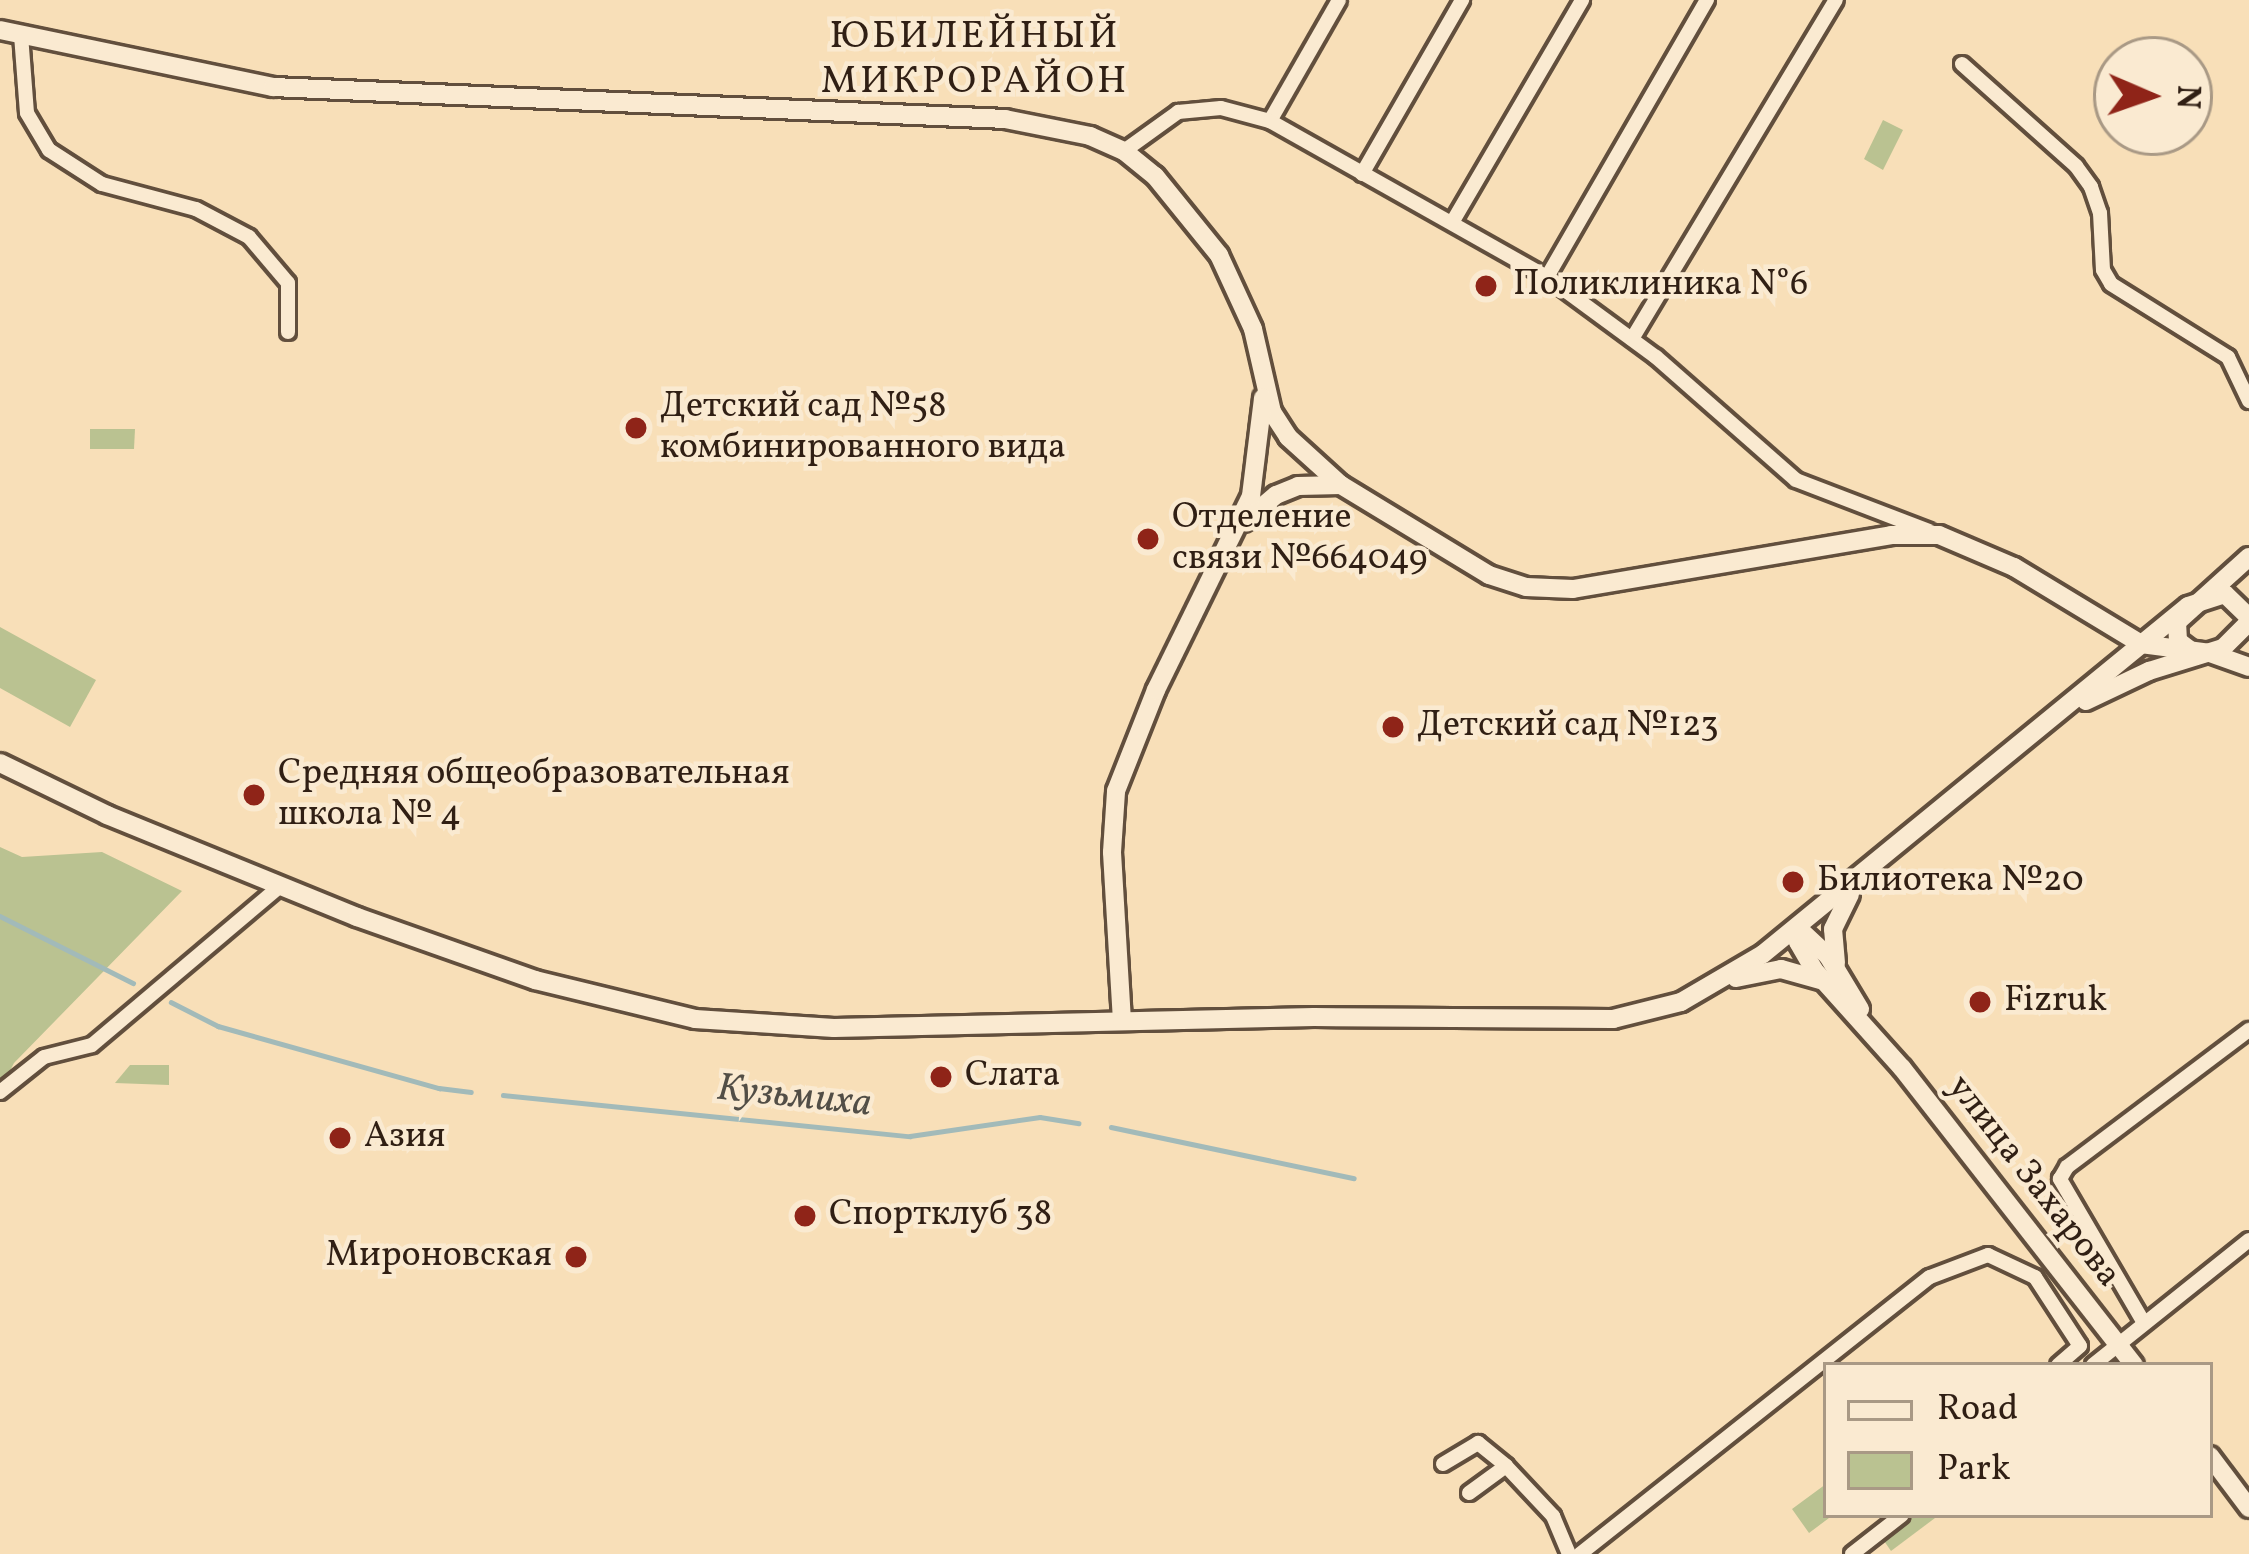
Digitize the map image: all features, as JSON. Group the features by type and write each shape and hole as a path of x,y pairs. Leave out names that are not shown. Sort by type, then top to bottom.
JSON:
{"main road":[{"path":"0,30 258,86 1005,119 1071,130 1124,152 1187,210 1219,255 1252,329 1263,381 1288,437 1341,485 1489,574 1548,591 1891,536 1939,535 2014,567 2141,644 2203,652"},
{"path":"1122,1022 1112,851 1116,791 1156,690 1237,531 1259,457 1263,381"},
{"path":"1237,531 1276,495 1318,483 1341,485"},
{"path":"0,763 279,886 520,976 695,1019 835,1028 1613,1018 1665,1007 1714,985 1798,928 2249,557"},
{"path":"2026,738 2116,685 2203,652 2235,639 2246,614 2219,593 2196,601 2176,628 2181,646 2203,652 2249,667"},
{"path":"1714,985 1781,969 1833,979 1833,928 1866,873"},
{"name":"улица Захарова","path":"1798,928 1804,956 1833,979 2132,1362"},
{"path":"2213,1460 2249,1508"}],"street":[{"path":"1270,121 1339,0"},
{"path":"1363,174 1462,0"},
{"path":"1453,220 1582,0"},
{"path":"1546,278 1707,0"},
{"path":"1632,339 1836,0"},
{"path":"21,35 26,113 49,150 102,184 196,209 249,237 288,283 288,332"},
{"path":"1962,64 2073,163 2091,187 2100,213 2103,270 2111,284 2228,357 2249,400"},
{"path":"1124,152 1178,112 1221,108 1270,121 1453,220 1546,278 1656,358 1796,480 1939,535"},
{"path":"0,1092 44,1057 92,1046 279,886"},
{"path":"2144,1323 2060,1179 2067,1167 2249,1030"},
{"path":"2096,1362 2249,1240"},
{"path":"1580,1554 1930,1277 1988,1255 2035,1277 2080,1346 2061,1362"},
{"path":"1443,1464 1478,1443 1553,1516 1569,1554"},
{"path":"1469,1493 1506,1466"},
{"path":"1852,1554 1898,1518"}],"green space":[{"path":"1883,120 1903,130 1883,170 1864,159"},
{"path":"90,429 135,429 134,449 90,449"},
{"path":"0,627 96,680 70,727 0,688"},
{"path":"0,847 22,857 102,852 182,891 14,1063 0,1090"},
{"path":"130,1065 169,1065 169,1085 115,1083"},
{"path":"1823,1486 1823,1518 1829,1518 1809,1533 1792,1509"},
{"path":"1903,1518 1935,1518 1891,1551 1880,1535"}],"waterway":[{"name":"Кузьмиха","path":"0,916 133,983"},
{"name":"Кузьмиха","path":"171,1002 218,1026 439,1088 471,1092"},
{"name":"Кузьмиха","path":"503,1095 910,1136 1040,1117 1079,1123"},
{"name":"Кузьмиха","path":"1111,1127 1354,1178"}],"place":[{"name":"Поликлиника N°6","path":"1486,286"},
{"name":"Детский сад №58 комбинированного вида","path":"636,428"},
{"name":"Отделение связи №664049","path":"1148,539"},
{"name":"Детский сад №123","path":"1393,727"},
{"name":"Средняя общеобразовательная школа № 4","path":"254,795"},
{"name":"Билиотека №20","path":"1793,882"},
{"name":"Fizruk","path":"1980,1002"},
{"name":"Слата","path":"941,1077"},
{"name":"Азия","path":"340,1138"},
{"name":"Спортклуб 38","path":"805,1216"},
{"name":"Мироновская","path":"576,1257"}],"district":[{"name":"ЮБИЛЕЙНЫЙ МИКРОРАЙОН","path":"975,60"}]}
